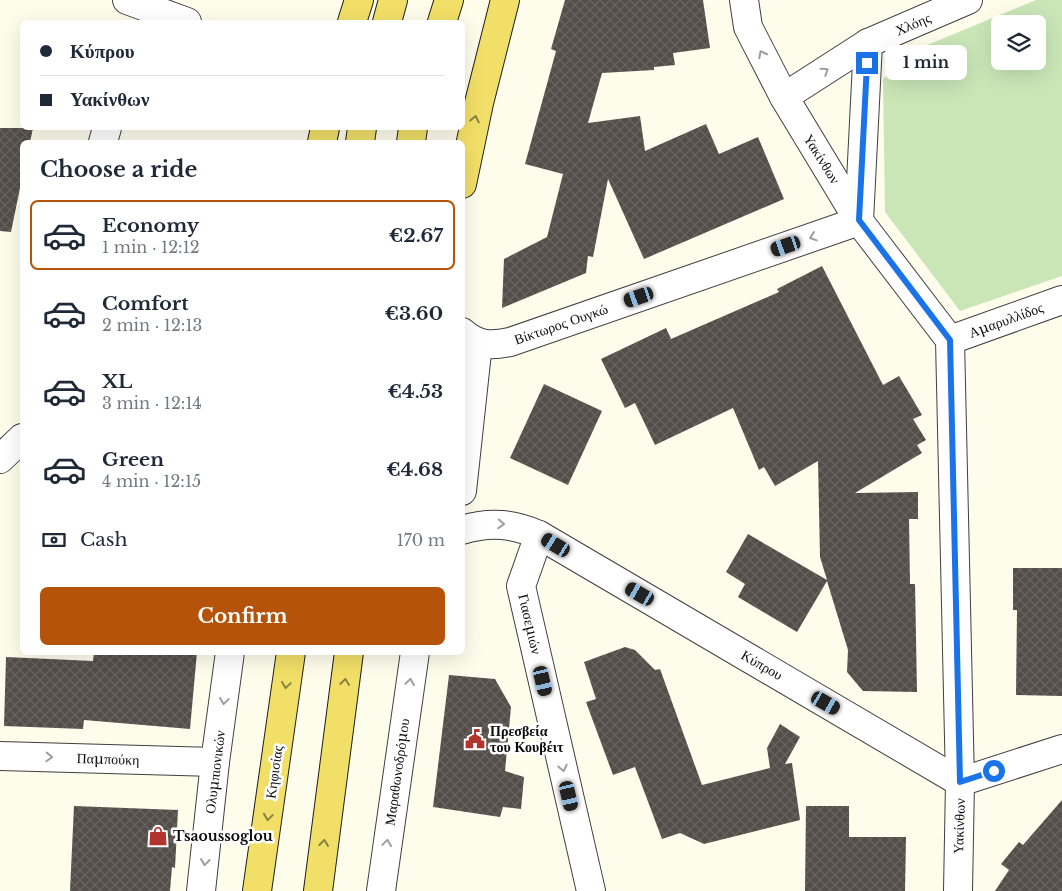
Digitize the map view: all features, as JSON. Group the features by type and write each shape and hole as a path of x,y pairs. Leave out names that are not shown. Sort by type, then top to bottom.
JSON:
{"main road":[{"path":"353,20 359,0"},
{"path":"388,20 393,0"},
{"path":"443,20 449,0"},
{"path":"465,170 479,103 505,0"},
{"name":"Κηφισίας","path":"257,891 290,655"},
{"path":"318,891 349,655"}],"street":[{"name":"Υακίνθων","path":"744,0 748,27 784,97 859,220 950,340 960,782 958,891"},
{"name":"Χλόης","path":"784,97 868,44 968,0"},
{"path":"134,7 180,20"},
{"name":"Υακίνθων","path":"859,220 868,44"},
{"name":"Βίκτωρος Ουγκώ","path":"470,337 491,346 510,342 859,220"},
{"name":"Αμαρυλλίδος","path":"950,340 1062,300"},
{"path":"465,433 470,337"},
{"path":"0,459 20,440"},
{"name":"Κύπρου","path":"465,529 478,525 499,523 520,527 540,535 960,782"},
{"name":"Γιασεμιών","path":"540,535 521,586 591,891"},
{"name":"Ολυμπιονικών","path":"201,891 215,762 230,655"},
{"name":"Μαραθωνοδρόμου","path":"381,891 415,655"},
{"path":"960,782 1062,749"},
{"name":"Παμπούκη","path":"0,756 215,762"}],"green space":[{"path":"1036,0 1062,0 1062,276 960,311 885,212 883,79 915,50 991,19 991,70 1046,70 1046,15 1000,15"}],"building":[{"path":"565,0 703,0 710,48 673,53 675,65 654,67 654,70 602,73 588,123 640,116 645,151 706,124 719,154 758,137 784,199 644,259 608,179 593,257 588,256 586,273 502,308 504,259 547,237 563,174 525,164 556,51 551,49"},
{"path":"0,128 33,130 30,140 20,140 20,188 11,232 0,231"},
{"path":"822,266 883,385 899,376 922,415 913,419 926,440 917,445 922,453 855,493 918,492 918,519 909,519 910,584 915,584 917,692 863,691 847,672 848,650 827,581 797,632 738,597 745,584 726,572 748,534 827,580 820,557 818,461 775,486 764,467 759,470 733,408 655,445 635,403 625,408 601,359 666,328 671,339 779,292 777,289"},
{"path":"544,384 602,411 568,485 510,458"},
{"path":"1013,568 1062,568 1062,696 1016,695 1017,610 1013,610"},
{"path":"625,647 635,650 655,670 660,669 702,785 770,768 767,748 780,724 800,737 785,764 792,763 800,820 704,844 680,833 662,839 635,767 613,775 586,702 596,699 584,662"},
{"path":"94,655 197,655 190,729 84,720 83,729 4,726 6,657 93,661"},
{"name":"Πρεσβεία του Κουβέιτ","path":"449,675 495,679 511,707 505,771 524,777 521,809 503,807 500,817 433,807"},
{"path":"1062,800 1062,891 995,891 1009,870 1001,864 1019,842 1023,845"},
{"path":"74,806 178,810 175,868 172,867 170,891 70,891"},
{"path":"806,806 849,806 849,837 906,837 905,891 805,891"}],"place":[{"name":"Πρεσβεία του Κουβέιτ","path":"475,739"},
{"name":"Tsaoussoglou","path":"158,836"}],"route":[{"path":"867,63 859,220 950,340 960,782 994,771"}]}
